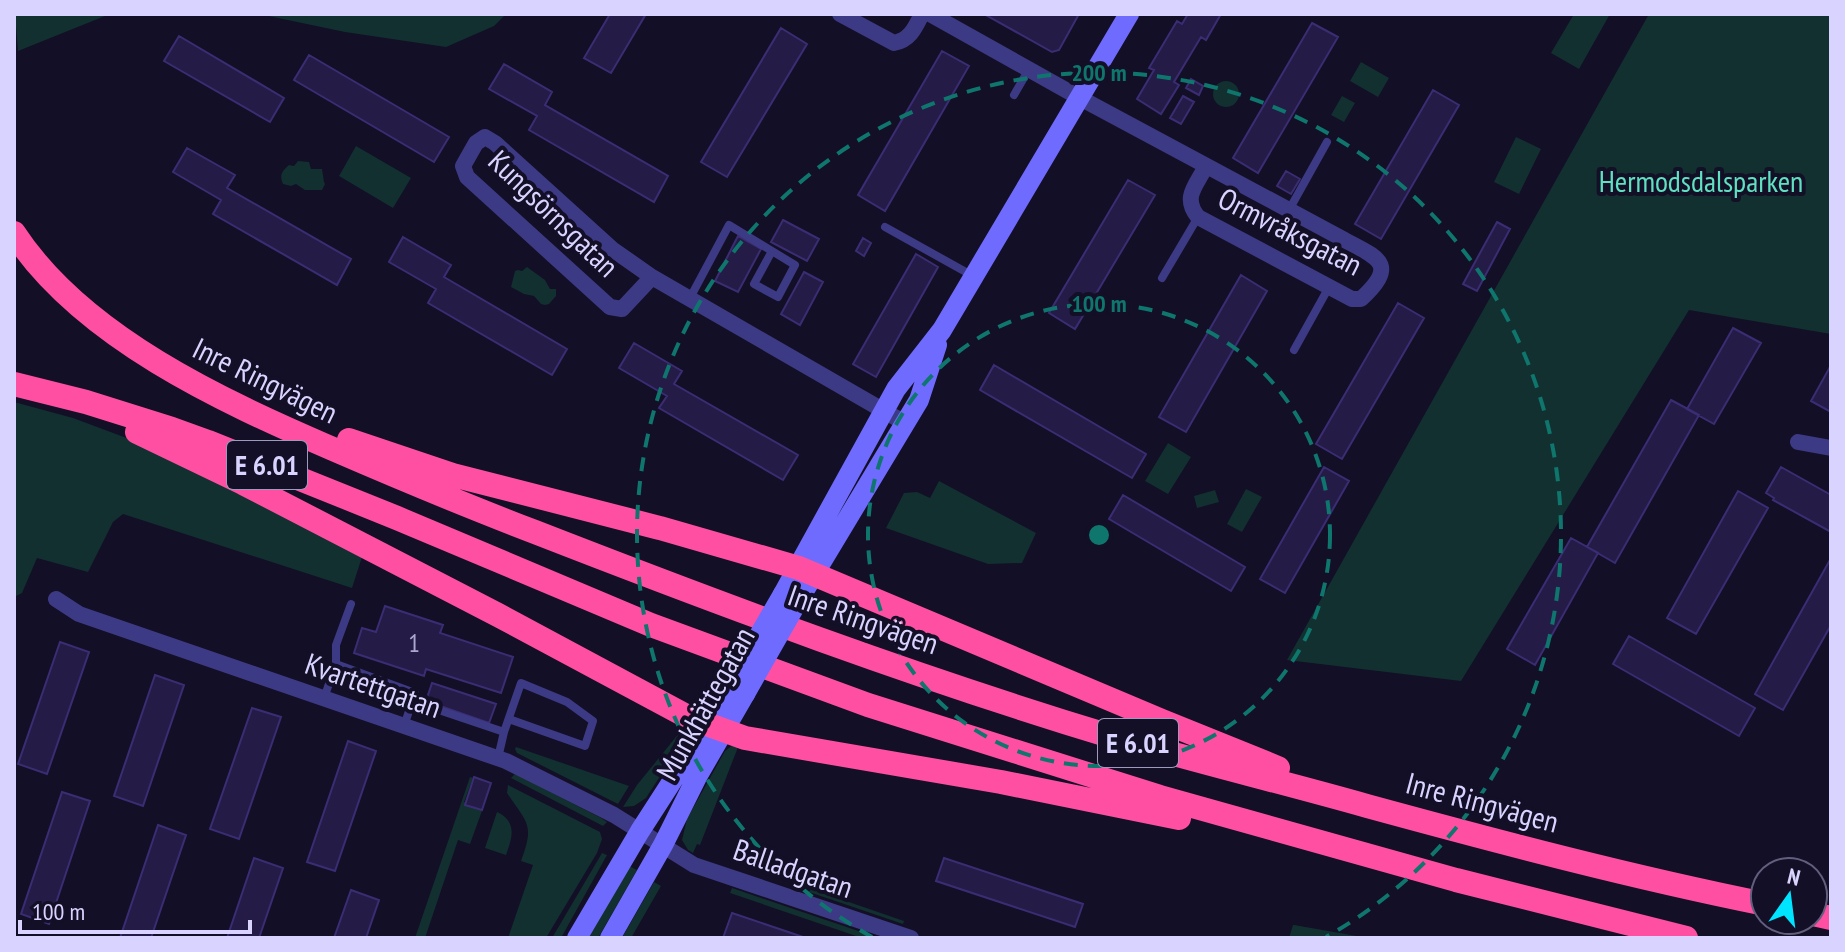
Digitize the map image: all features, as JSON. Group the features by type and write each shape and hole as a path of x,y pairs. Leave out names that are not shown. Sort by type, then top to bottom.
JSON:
{"highway":[{"name":"Inre Ringvägen","path":"14,233 67,294 119,337 232,404 439,495 700,596 808,636 1111,736 1431,823 1683,888 1749,901"},
{"path":"93,316 142,347 210,383 390,455 453,475 660,528 806,572 1162,721 1287,771 1431,823"},
{"path":"14,385 150,437 200,461 690,718 745,738 1001,782 1385,861"},
{"name":"E 6.01","path":"14,385 86,402 208,442 666,630 853,700 1160,797 1385,861 1686,938"}],"main road":[{"name":"Munkhättegatan","path":"806,572 896,389 942,330 1129,14"},
{"name":"Munkhättegatan","path":"610,938 663,845 736,692 806,572 919,400 942,330"},
{"name":"Munkhättegatan","path":"577,938 640,831 717,728"}],"street":[{"name":"Ormvråksgatan","path":"840,14 894,43 904,41 932,15 1377,258 1382,270 1368,292 1361,299 1352,299 1198,217 1190,207 1189,198 1206,166"},
{"name":"Kungsörnsgatan","path":"652,277 622,309 610,307 467,177 463,166 476,143 485,137 495,143 612,249 652,277 905,423"},
{"path":"1798,442 1831,448"},
{"name":"Kvartettgatan","path":"56,599 79,614 498,758 567,791 663,845"},
{"name":"Balladgatan","path":"663,845 694,865 911,938"}],"lane":[{"path":"1014,95 1029,69"},
{"path":"1289,210 1327,142"},
{"path":"1162,278 1198,217"},
{"path":"690,298 729,225 772,251 795,265 778,297 754,284 772,251"},
{"path":"885,227 974,276"},
{"path":"1294,350 1329,287"},
{"path":"324,698 336,664 336,645 351,604"},
{"path":"336,664 415,693 404,726"},
{"path":"498,758 504,732 521,683 567,702 593,721 585,746 509,719"},
{"path":"412,701 504,732"}],"green space":[{"path":"15,14 110,14 18,51"},
{"path":"259,14 506,14 494,26 446,47 345,32"},
{"path":"1574,14 1610,14 1579,69 1551,53"},
{"name":"Hermodsdalsparken","path":"1649,14 1831,14 1831,334 1689,310 1461,681 1287,660"},
{"path":"1361,62 1389,78 1378,97 1350,81"},
{"path":"1226,81 1235,85 1239,94 1235,103 1226,107 1217,103 1213,94 1217,85"},
{"path":"1342,96 1355,103 1344,122 1331,115"},
{"path":"1516,137 1541,149 1519,194 1494,182"},
{"path":"356,146 411,178 393,208 339,176"},
{"path":"298,161 309,162 311,169 322,169 325,184 322,190 305,190 296,184 283,184 283,171"},
{"path":"527,267 545,280 550,289 556,289 556,296 549,304 541,304 534,296 511,287 515,271"},
{"path":"14,402 73,418 148,446 362,557 352,588 123,514 113,522 88,572 37,558 22,593 14,597"},
{"path":"1168,443 1191,457 1168,494 1145,481"},
{"path":"939,481 1036,533 1022,563 988,564 886,528 904,493 917,492 930,498"},
{"path":"1246,489 1262,497 1242,532 1227,524"},
{"path":"1215,490 1219,502 1197,508 1194,496"},
{"path":"680,732 679,747 646,798 634,806 623,807 637,785"},
{"path":"740,742 700,845 697,844 693,853 682,840 687,819 725,751"},
{"path":"516,747 629,786 618,804 517,753"},
{"path":"515,774 607,822 603,826 511,778"},
{"path":"470,777 473,778 464,802 483,808 470,844 458,840 425,938 415,938"},
{"path":"508,785 600,832 602,839 597,853 546,938 508,938 533,865 521,861 528,839 527,824 507,793"},
{"path":"497,812 511,826 506,855 485,848"},
{"path":"602,853 607,855 561,938 552,938"},
{"path":"627,865 637,870 598,938 585,938"},
{"path":"654,882 661,886 631,938 622,938"},
{"path":"732,888 879,938 862,938 730,893"},
{"path":"811,889 904,921 903,924 809,892"},
{"path":"1294,925 1368,938 1289,938"}],"building":[{"path":"610,14 646,14 611,73 584,58"},
{"path":"984,14 1079,14 1059,50 1052,52"},
{"path":"1188,14 1221,14 1206,40 1201,37 1174,82 1179,85 1161,114 1137,99 1154,70 1149,68 1177,21 1182,24"},
{"path":"1312,23 1338,37 1258,173 1233,158"},
{"path":"781,28 807,44 727,177 701,162"},
{"path":"179,36 284,98 270,122 164,61"},
{"path":"942,51 969,66 885,211 858,195"},
{"path":"309,55 449,137 434,162 294,80"},
{"path":"504,64 552,92 545,105 668,176 654,202 529,130 537,116 489,89"},
{"path":"1191,79 1203,86 1199,95 1186,88"},
{"path":"1433,90 1459,105 1381,239 1355,224"},
{"path":"1183,96 1194,102 1181,124 1170,118"},
{"path":"187,148 235,175 227,188 351,259 337,285 213,214 221,200 173,172"},
{"path":"1286,171 1300,179 1291,194 1277,186"},
{"path":"1128,180 1155,195 1075,329 1049,313"},
{"path":"783,220 819,239 807,261 771,242"},
{"path":"1497,222 1510,229 1477,291 1463,284"},
{"path":"738,236 761,249 738,292 715,281"},
{"path":"403,237 451,265 444,277 567,349 552,375 428,303 436,289 389,262"},
{"path":"863,238 871,243 864,256 856,251"},
{"path":"916,254 938,267 876,377 853,364"},
{"path":"804,272 823,282 800,325 781,314"},
{"path":"1241,275 1267,291 1186,432 1159,417"},
{"path":"1398,303 1424,318 1342,459 1316,444"},
{"path":"1733,328 1761,343 1714,424 1687,409"},
{"path":"634,343 682,371 674,384 798,455 783,480 659,408 667,396 619,368"},
{"path":"994,365 1146,454 1132,478 980,390"},
{"path":"1831,365 1831,412 1811,401"},
{"path":"1671,400 1699,415 1615,563 1587,547"},
{"path":"1324,467 1349,481 1285,593 1260,579"},
{"path":"1781,467 1831,495 1831,532 1773,500 1766,493"},
{"path":"1738,491 1768,508 1696,634 1667,618"},
{"path":"1123,495 1245,567 1231,591 1109,519"},
{"path":"1571,538 1598,553 1535,665 1507,649"},
{"path":"1831,558 1831,625 1783,710 1755,694"},
{"path":"385,606 443,625 440,633 513,657 501,693 426,669 424,676 354,653 362,628 376,632"},
{"path":"1629,636 1755,708 1739,736 1613,664"},
{"path":"60,642 89,652 47,774 18,764"},
{"path":"155,675 184,685 143,806 114,796"},
{"path":"432,683 496,704 489,723 426,701"},
{"path":"252,708 281,717 239,839 210,829"},
{"path":"348,741 376,751 335,871 307,862"},
{"path":"474,777 491,783 482,810 465,805"},
{"path":"62,792 90,801 49,924 21,914"},
{"path":"158,825 186,835 151,938 120,938"},
{"path":"254,858 283,868 259,938 227,938"},
{"path":"944,858 1083,904 1075,927 936,881"},
{"path":"351,890 379,900 366,938 334,938"},
{"path":"732,913 806,938 723,938"}]}
